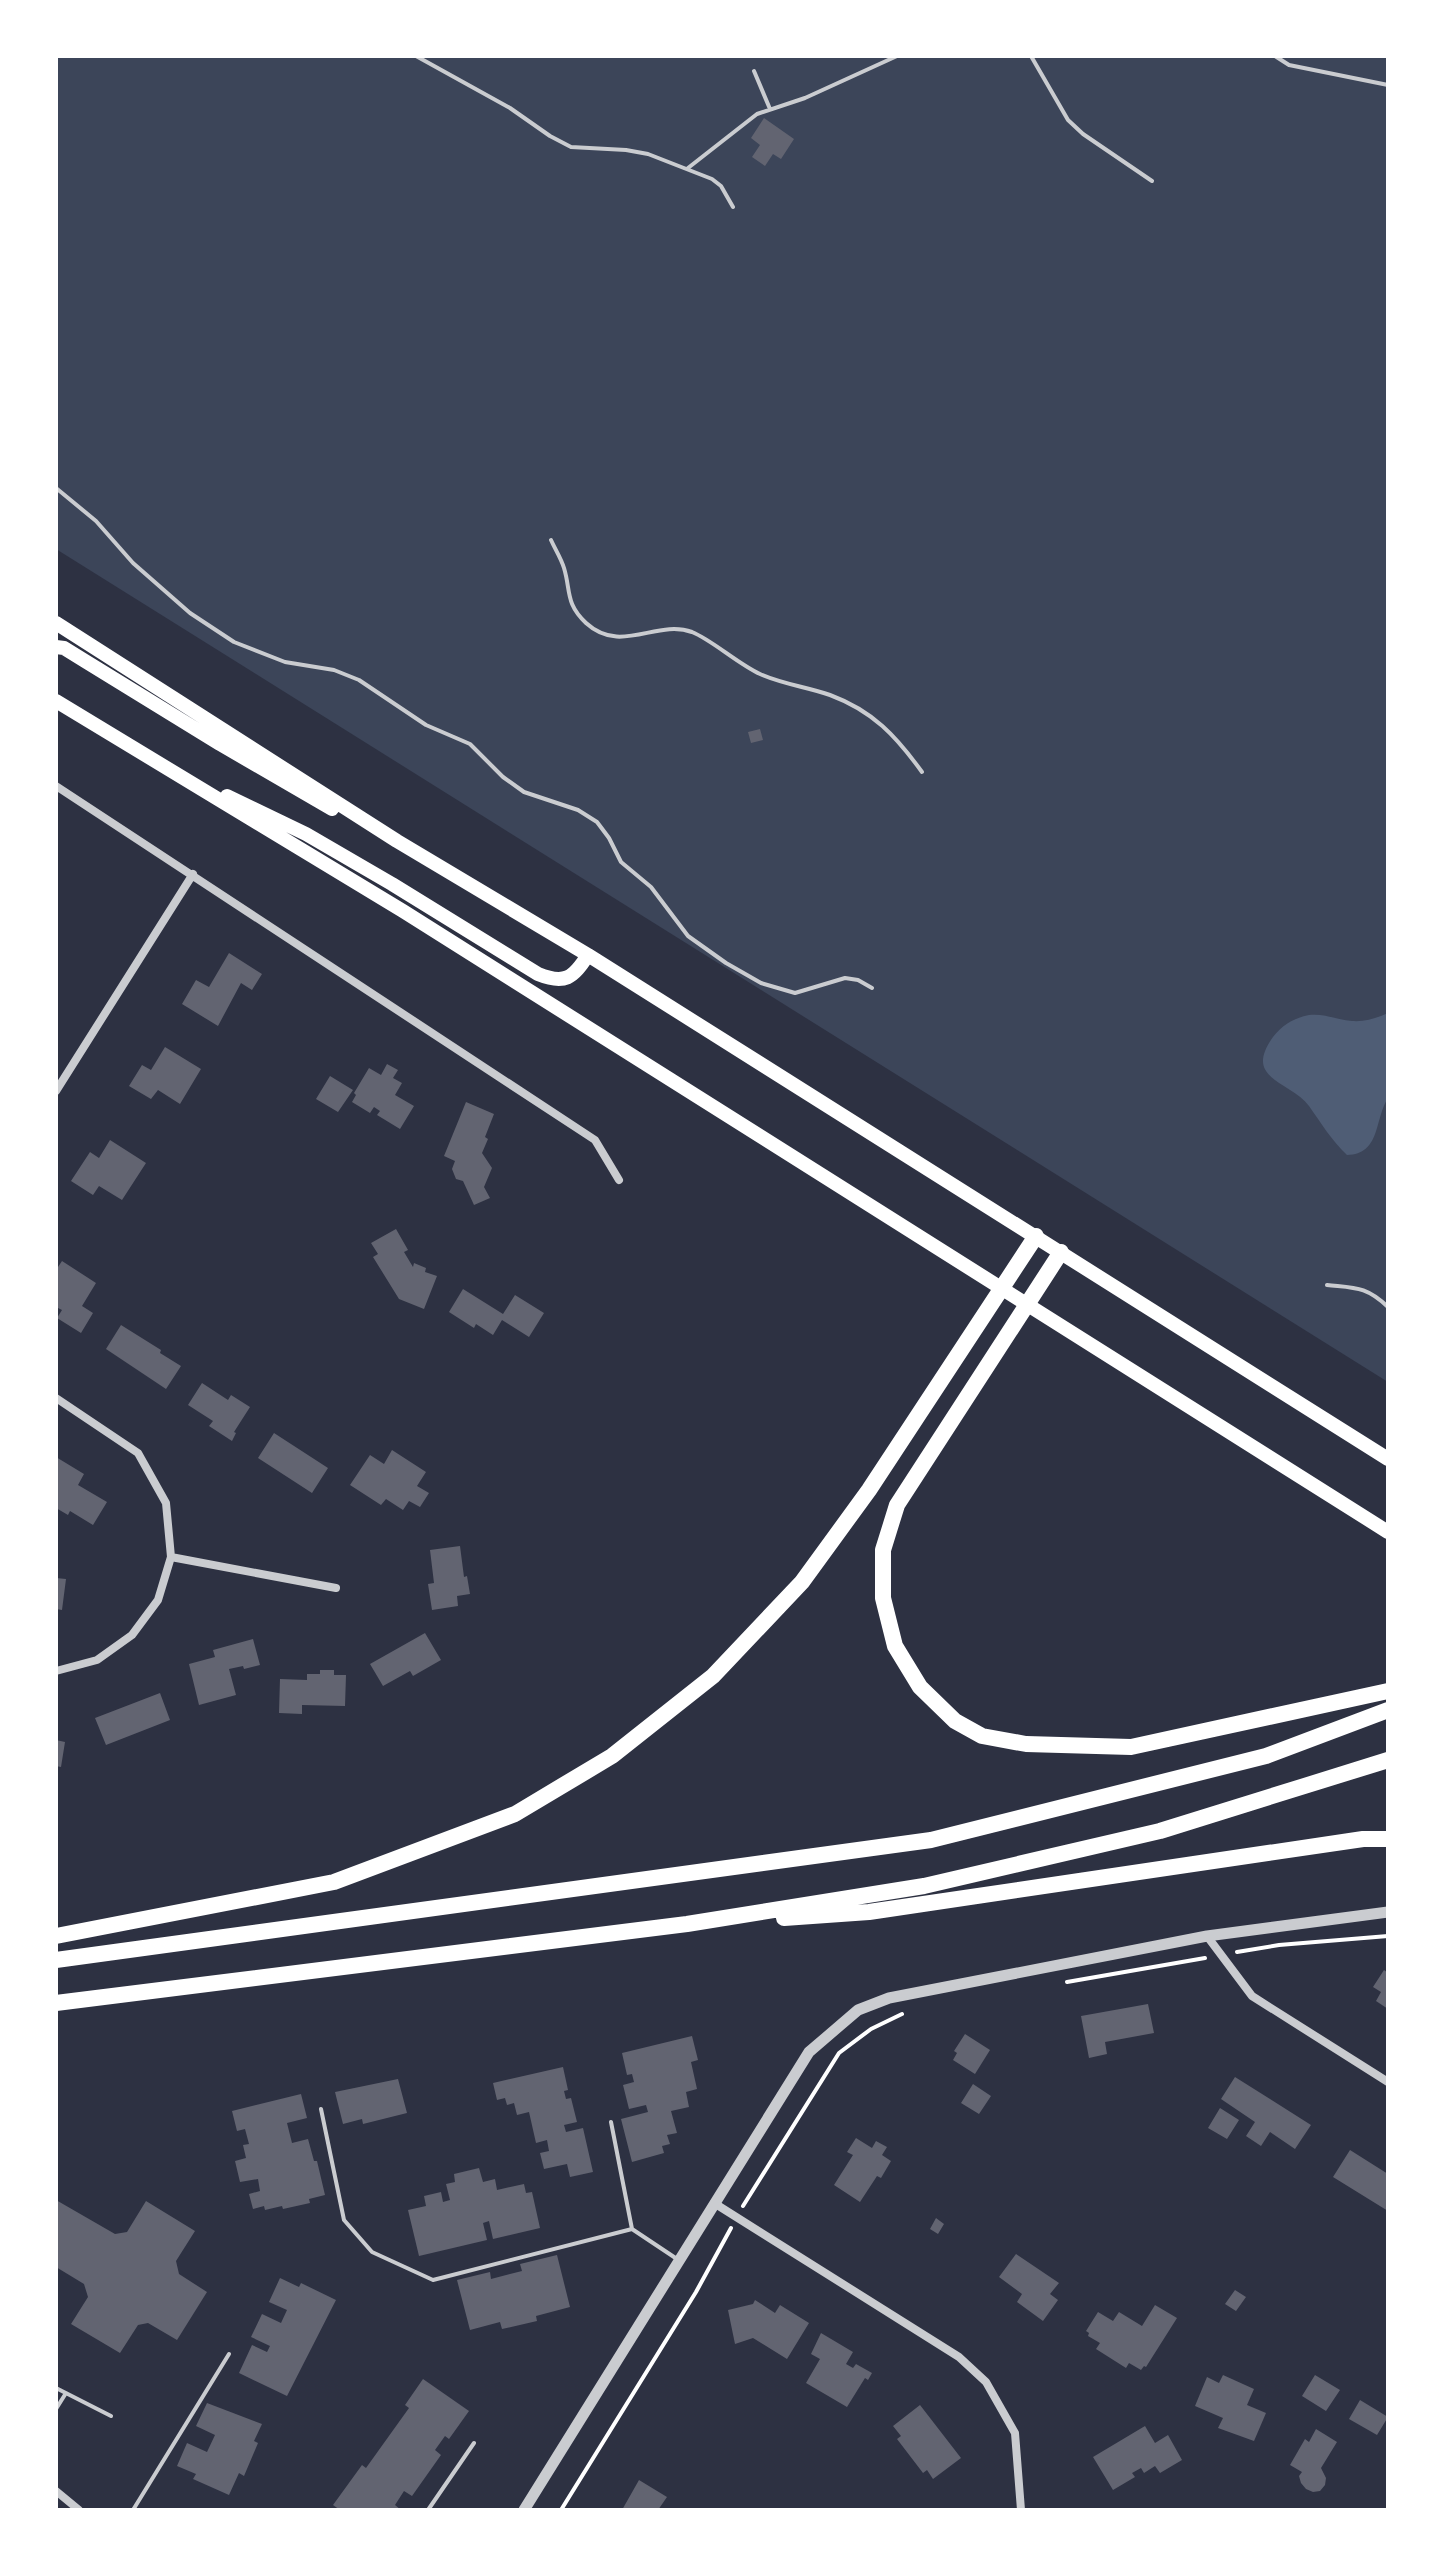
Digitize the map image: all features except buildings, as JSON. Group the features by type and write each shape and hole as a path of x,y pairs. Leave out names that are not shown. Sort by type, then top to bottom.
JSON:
{"highway":[{"path":"56,623 397,841 588,955 1388,1459"},
{"path":"56,647 74,654 307,796 397,841"},
{"path":"56,701 403,911 1388,1532"},
{"path":"147,758 306,834 538,974 550,979 566,978 588,955"},
{"path":"56,1936 334,1882 515,1814 612,1756 713,1676 802,1582 869,1490 1036,1236"},
{"path":"1061,1252 897,1505 883,1550 883,1598 895,1646 920,1687 955,1721 982,1736 1026,1744 1131,1747 1388,1691"},
{"path":"56,1960 931,1840 1266,1756 1388,1710"},
{"path":"56,2003 687,1924 924,1886 1160,1831 1388,1760"},
{"path":"687,1924 869,1912 1363,1839 1388,1839"}],"street":[{"path":"56,786 595,1140 619,1180"},
{"path":"56,1091 193,874"},
{"path":"56,1398 138,1453 166,1503 171,1557 158,1600 132,1635 97,1660 56,1671"},
{"path":"171,1557 336,1588"},
{"path":"524,2510 809,2052 858,2010 889,1998 1207,1936 1388,1912"},
{"path":"1207,1936 1252,1996 1388,2082"},
{"path":"714,2203 959,2357 986,2382 1015,2433 1021,2510"},
{"path":"56,2491 79,2510"}],"lane":[{"path":"416,56 510,108 571,147 648,154 712,179 721,186 733,207"},
{"path":"688,168 757,114 805,98 897,56"},
{"path":"1031,56 1068,120 1083,134 1152,181"},
{"path":"1275,56 1289,65 1388,85"},
{"path":"754,71 770,109"},
{"path":"56,488 96,521 133,563 190,613 234,642 285,662 334,670 359,680 426,725 470,744 503,777 524,792 578,810 597,822 621,862 651,887 688,936 726,963 761,983 795,993 845,978 858,980 872,988"},
{"path":"551,540 564,569 567,593 574,608 587,623 604,635 623,638 672,629 692,632 759,673 830,695 863,710 901,742 922,772"},
{"path":"1327,1285 1366,1291 1388,1307"},
{"path":"321,2109 344,2220 372,2252 433,2280 632,2229"},
{"path":"611,2122 632,2229 679,2260"},
{"path":"133,2510 229,2354"},
{"path":"56,2388 111,2416"},
{"path":"56,2409 66,2393"},
{"path":"428,2510 474,2443"}],"path":[{"path":"1057,1984 1279,1945 1388,1936"},
{"path":"561,2510 839,2053 882,2023 913,2011"}],"shaded area":[{"path":"56,56 1388,56 1388,1382 56,549"},
{"path":"1388,1013 1388,1098 1366,1149 1347,1155 1309,1106 1266,1071 1263,1062 1265,1051 1280,1029 1304,1016 1320,1015 1357,1021"}]}
